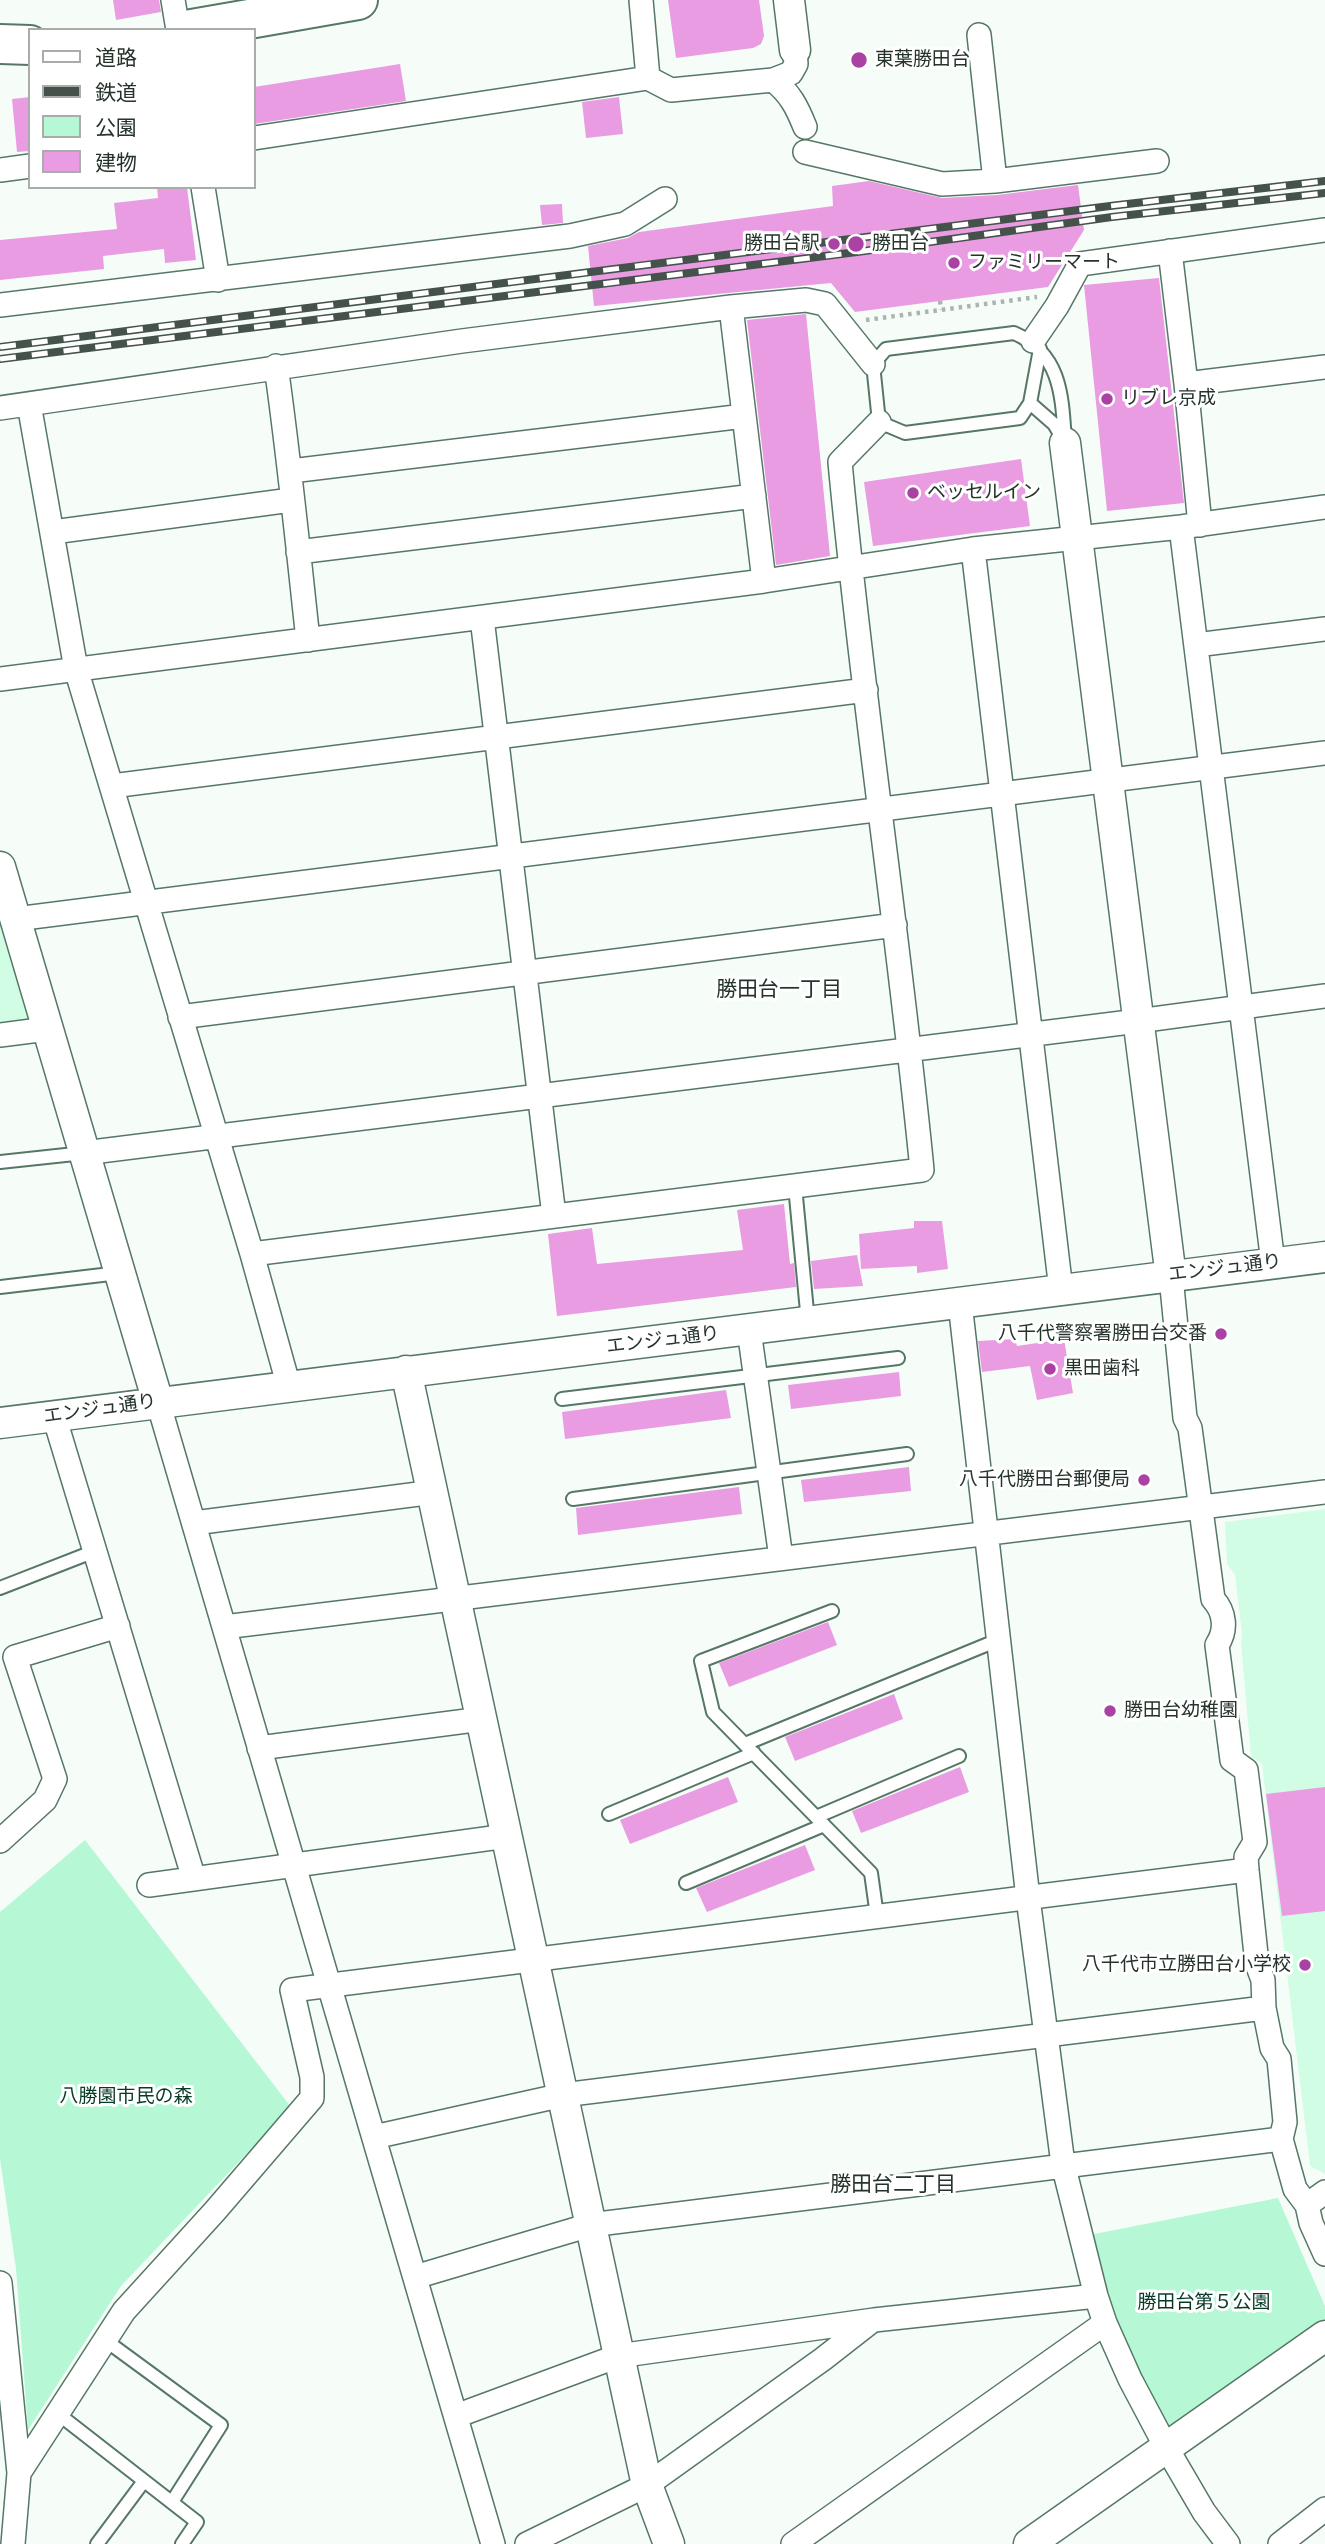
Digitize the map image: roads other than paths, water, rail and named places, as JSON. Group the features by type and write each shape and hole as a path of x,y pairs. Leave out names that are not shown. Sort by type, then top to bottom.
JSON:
{"highway":[{"path":"197,28 358,0"},
{"path":"0,44 28,45"}],"street":[{"path":"173,0 178,28"},
{"path":"641,0 648,78"},
{"path":"256,138 648,78 671,89 773,80 791,73 796,64 789,0"},
{"path":"979,35 995,181"},
{"path":"773,80 786,90 795,103 805,127"},
{"path":"805,152 942,184 995,181 1157,161"},
{"path":"0,170 28,166"},
{"path":"203,189 218,280"},
{"path":"0,305 570,236 625,225 665,199"},
{"path":"1036,345 1080,264 1325,230"},
{"path":"1170,251 1186,384 1195,645 1273,1263"},
{"path":"0,408 276,366 731,307 806,300 825,304 873,364"},
{"path":"731,307 764,581"},
{"path":"276,366 291,471 291,500 308,640"},
{"path":"1186,384 1325,367"},
{"path":"29,404 76,669 252,1254 289,1387"},
{"path":"291,471 744,416"},
{"path":"252,1254 922,1170 911,1049 850,568 840,462 879,422"},
{"path":"1065,443 1171,1277 1181,1359 1179,1367 1183,1405 1190,1427 1213,1600 1221,1608 1224,1635 1217,1645 1232,1760 1246,1770 1255,1842 1246,1857 1247,1870 1257,1964 1263,1980 1264,2008 1272,2048 1279,2059 1285,2122 1281,2138 1295,2189 1316,2198 1311,2223 1325,2254"},
{"path":"298,552 754,496"},
{"path":"53,532 291,500"},
{"path":"0,679 764,581 973,549 1190,526 1325,507"},
{"path":"973,549 1060,1290"},
{"path":"482,618 554,1216"},
{"path":"1195,645 1325,629"},
{"path":"112,786 866,691"},
{"path":"16,919 1325,753"},
{"path":"0,867 493,2544"},
{"path":"180,1017 895,925"},
{"path":"84,1153 1325,996"},
{"path":"0,1035 47,1029"},
{"name":"エンジュ通り","path":"0,1423 1325,1257"},
{"path":"960,1303 1028,1898 1063,2164 1105,2323 1130,2379 1166,2447 1204,2512 1228,2544"},
{"path":"749,1330 781,1558"},
{"path":"406,1371 618,2356 647,2485 669,2544"},
{"path":"54,1416 194,1879"},
{"path":"194,1522 434,1492"},
{"path":"224,1627 1325,1492"},
{"path":"0,1841 45,1800 55,1779 15,1657 118,1626"},
{"path":"259,1748 482,1719"},
{"path":"149,1885 507,1836"},
{"path":"19,2473 124,2311 312,2098 312,2077 292,1990 1247,1870"},
{"path":"374,2137 563,2095 1264,2008"},
{"path":"415,2277 590,2225 1281,2138"},
{"path":"0,2286 19,2473 17,2540"},
{"path":"456,2416 618,2356 874,2319 1096,2296"},
{"path":"527,2544 647,2485 823,2359 874,2319"},
{"path":"793,2544 1105,2323"},
{"path":"1029,2544 1325,2336"},
{"path":"1280,2544 1325,2509"}],"lane":[{"path":"1036,345 1030,403 1020,418 905,433 879,422 873,364 886,349 1014,333 1036,345 1054,372 1061,394 1065,443"},
{"path":"1030,403 1054,424 1065,443"},
{"path":"0,1162 84,1153"},
{"path":"796,1186 808,1323"},
{"path":"0,1287 119,1273"},
{"path":"562,1399 898,1358"},
{"path":"573,1499 907,1454"},
{"path":"0,1588 95,1551"},
{"path":"832,1611 701,1661 713,1712 872,1873 877,1916"},
{"path":"610,1814 749,1748 998,1640"},
{"path":"686,1883 959,1756"},
{"path":"105,2340 221,2425 172,2502"},
{"path":"57,2413 197,2522 182,2544"},
{"path":"97,2544 144,2480"}],"railway":[{"path":"0,347 1325,181"},
{"path":"0,359 857,252 1112,217 1325,193"}],"place":[{"name":"東葉勝田台","path":"859,60"},
{"name":"勝田台駅","path":"834,244"},
{"name":"勝田台","path":"856,244"},
{"name":"ファミリーマート","path":"954,263"},
{"name":"リブレ京成","path":"1107,399"},
{"name":"ベッセルイン","path":"913,493"},
{"name":"八千代警察署勝田台交番","path":"1221,1334"},
{"name":"黒田歯科","path":"1050,1369"},
{"name":"八千代勝田台郵便局","path":"1144,1480"},
{"name":"勝田台幼稚園","path":"1110,1711"},
{"name":"八千代市立勝田台小学校","path":"1305,1965"}],"district":[{"name":"勝田台一丁目","path":"779,991"},
{"name":"勝田台二丁目","path":"893,2186"}],"park label":[{"name":"八勝園市民の森","path":"126,2097"},
{"name":"勝田台第５公園","path":"1204,2303"}]}
